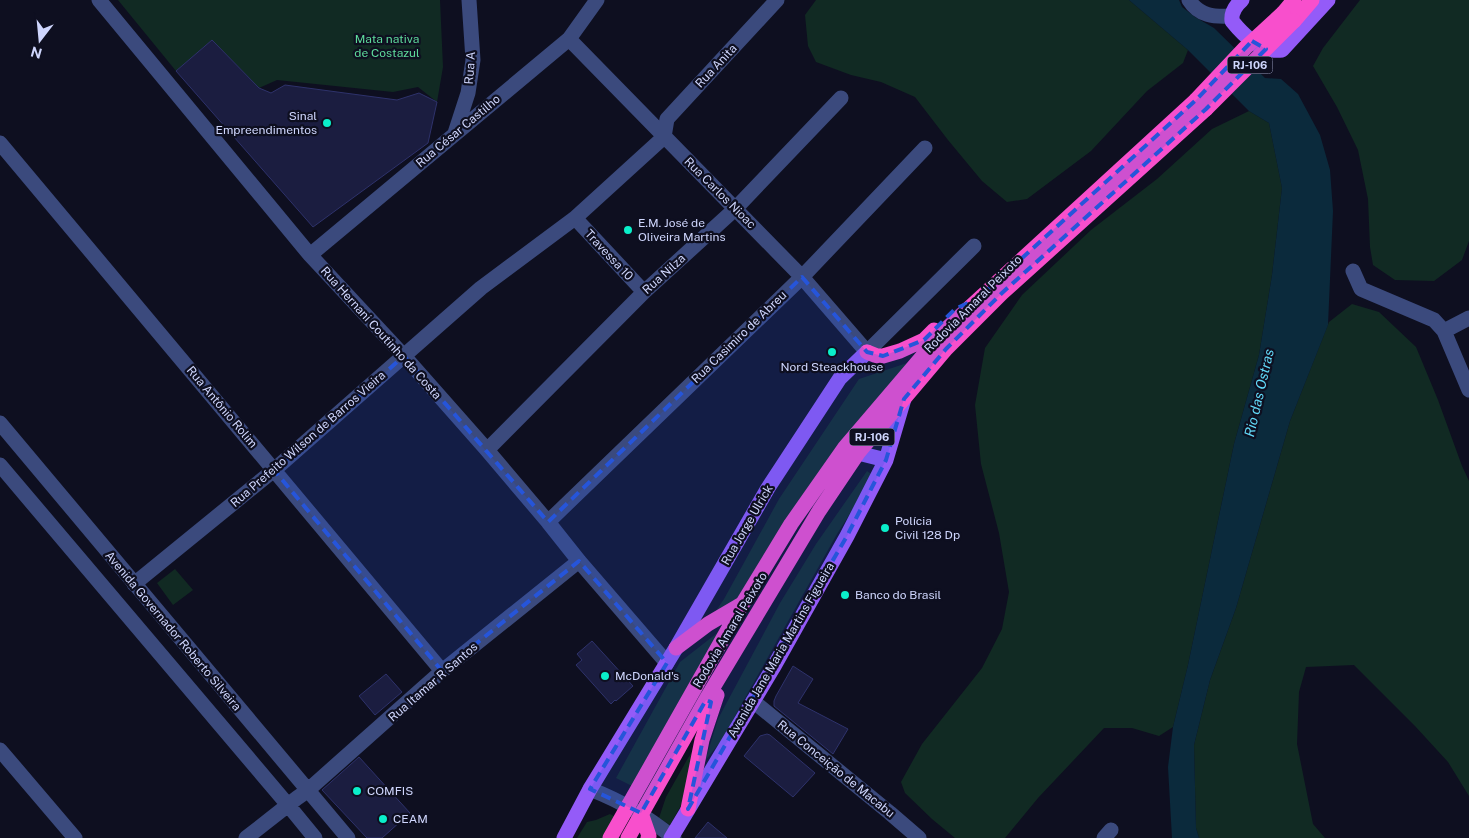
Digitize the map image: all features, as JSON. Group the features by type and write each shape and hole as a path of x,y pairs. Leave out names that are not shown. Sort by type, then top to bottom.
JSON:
{"highway":[{"name":"Rodovia Amaral Peixoto","path":"1289,17 1294,0"},
{"name":"Rodovia Amaral Peixoto","path":"628,838 732,656 819,511 858,453 946,349 1002,293 1201,104 1289,17 1312,0"},
{"name":"Rodovia Amaral Peixoto","path":"610,838 743,603 791,524 845,447 944,331 1201,104"},
{"path":"867,352 883,356 900,351 924,340 955,309 978,299"},
{"path":"676,648 704,627 743,603"},
{"path":"688,810 706,726 732,656"},
{"path":"641,813 649,836 648,838"}],"main road":[{"path":"1242,0 1235,6 1231,16 1232,21 1247,38 1269,50 1282,50 1328,0"},
{"name":"Rua Jorge Ulrick","path":"564,838 590,789 676,648 768,488 840,378 867,352"},
{"name":"Avenida Jane Maria Martins Figueira","path":"673,838 847,536 886,460 904,399"},
{"path":"858,453 886,460"}],"street":[{"name":"Rua Hernani Coutinho da Costa","path":"99,0 310,255 404,356 487,450 667,663"},
{"name":"Rua A","path":"455,133 468,93 472,60 469,0"},
{"name":"Rua César Castilho","path":"310,255 569,39 597,0"},
{"name":"Rua Anita","path":"664,137 667,119 777,0"},
{"path":"1189,0 1204,15 1231,16"},
{"name":"Rua Carlos Nioac","path":"569,39 802,277 867,352"},
{"name":"Rua Nilza","path":"487,450 644,292 735,209 841,98"},
{"name":"Rua Prefeito Wilson de Barros Vieira","path":"134,584 274,470 481,288 575,218 664,137"},
{"name":"Rua Antônio Rolim","path":"0,143 442,672"},
{"name":"Rua Casimiro de Abreu","path":"548,522 802,277 925,148"},
{"name":"Travessa 10","path":"575,218 644,292"},
{"name":"Rua Jorge Ulrick","path":"867,352 974,246"},
{"path":"1353,271 1361,289 1419,312 1434,320 1444,331 1469,390"},
{"path":"1444,331 1469,318"},
{"name":"Avenida Governador Roberto Silveira","path":"0,423 348,838"},
{"name":"Avenida Governador Roberto Silveira","path":"0,465 315,838"},
{"name":"Rua Itamar R Santos","path":"246,838 307,791 442,672 579,561"},
{"name":"Rua Conceição de Macabu","path":"753,700 883,806 919,838"},
{"path":"0,750 76,838"},
{"path":"590,789 641,813 673,838"}],"highlighted area":[{"path":"1252,41 1266,49 1206,109 1002,293 946,349 904,399 886,460 847,536 688,809 711,702 706,700 641,813 590,789 667,663 579,561 442,671 274,470 404,356 548,522 802,277 867,352 883,356 924,340 955,309 977,299 1196,100"}],"green space":[{"name":"Mata nativa de Costazul","path":"118,0 440,0 443,67 437,102 418,87 393,92 277,80 259,88 212,40 176,71"},
{"path":"816,0 1129,0 1188,50 1183,63 1147,91 1091,151 1027,199 1007,202 982,181 915,97 881,82 851,75 816,62 808,46 805,15"},
{"path":"1360,0 1469,0 1469,241 1462,260 1434,281 1395,280 1373,265 1370,247 1368,199 1358,150 1337,107 1313,66 1323,48"},
{"path":"1249,111 1269,123 1282,188 1272,275 1259,355 1234,444 1188,665 1173,727 1159,736 1132,728 1104,728 1038,798 1005,838 955,838 905,793 901,782 922,744 982,668 1002,629 1009,592 999,533 981,464 975,405 985,348 1022,295 1091,230 1157,179 1212,129"},
{"path":"1352,304 1379,312 1416,347 1469,481 1469,796 1448,762 1354,665 1306,667 1299,692 1297,744 1313,824 1325,838 1199,838 1196,828 1194,745 1210,680 1236,608 1290,421 1329,322"},
{"path":"907,363 740,598 711,618 724,599 779,499 859,379"},
{"path":"867,471 874,476 837,534 721,741 705,761 718,719 780,603 816,544"},
{"path":"175,569 193,590 173,605 157,583"},
{"path":"721,630 634,787 616,778 680,662"},
{"path":"696,746 684,800 670,825 659,818 666,797"},
{"path":"610,814 618,818 606,838 577,838 587,822"}],"water":[{"name":"Rio das Ostras","path":"1129,0 1179,0 1182,7 1214,28 1265,78 1281,79 1298,94 1320,135 1330,170 1333,211 1328,325 1290,421 1236,608 1210,680 1194,745 1196,828 1199,838 1172,838 1168,767 1173,727 1188,665 1234,444 1259,355 1272,275 1282,188 1269,123 1249,111 1188,50"}],"building":[{"name":"Sinal Empreendimentos","path":"212,40 259,88 271,93 285,85 397,100 419,93 437,102 428,143 313,227 176,71"},
{"name":"McDonald's","path":"592,641 633,686 611,704 576,665 582,660 577,654"},
{"path":"793,666 813,679 798,703 848,729 833,754 774,706 776,696"},
{"path":"386,674 402,692 375,715 359,696"},
{"path":"767,734 815,773 793,797 744,756 760,736"},
{"name":"COMFIS","path":"359,757 410,813 382,838 367,838 322,790"},
{"path":"708,822 727,838 695,838"}],"place":[{"name":"Sinal Empreendimentos","path":"327,123"},
{"name":"E.M. José de Oliveira Martins","path":"628,230"},
{"name":"Nord Steackhouse","path":"832,352"},
{"name":"Polícia Civil 128 Dp","path":"885,528"},
{"name":"Banco do Brasil","path":"845,595"},
{"name":"McDonald's","path":"605,676"},
{"name":"COMFIS","path":"357,791"},
{"name":"CEAM","path":"383,819"}]}
